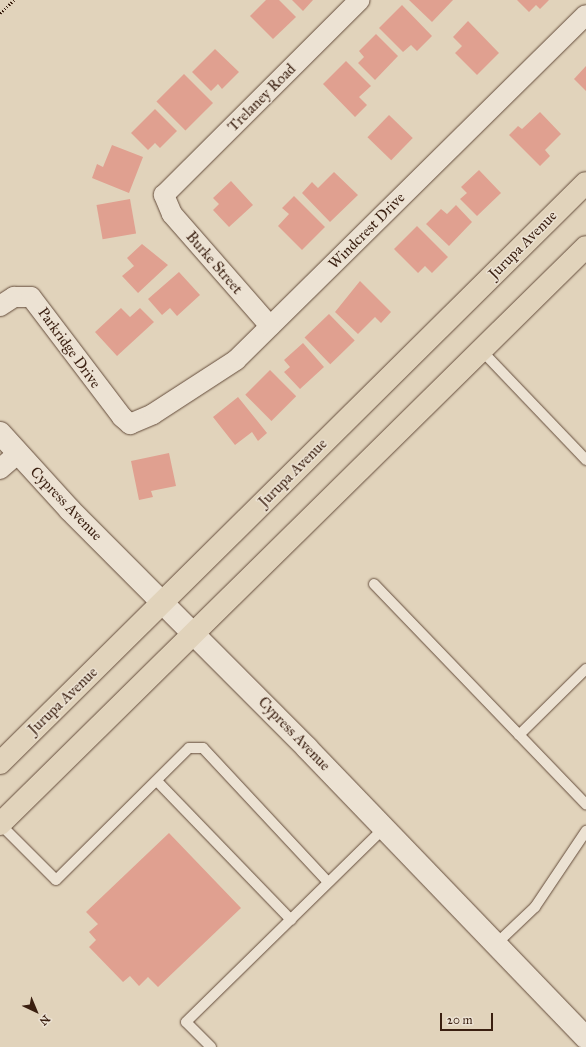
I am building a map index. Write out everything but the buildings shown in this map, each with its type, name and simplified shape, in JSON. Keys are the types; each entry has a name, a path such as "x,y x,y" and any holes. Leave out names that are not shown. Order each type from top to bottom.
{"main road":[{"name":"Jurupa Avenue","path":"0,763 586,183"},
{"path":"0,824 196,634 586,247"}],"street":[{"name":"Trelaney Road","path":"164,195 360,0"},
{"name":"Windcrest Drive","path":"130,424 153,414 215,375 270,326 586,15"},
{"name":"Burke Street","path":"164,195 172,214 270,326"},
{"name":"Parkridge Drive","path":"0,306 14,297 31,297 105,397 130,424"},
{"name":"Cypress Avenue","path":"0,432 17,454 163,603 196,634 586,1038"},
{"path":"0,469 17,454"}],"lane":[{"path":"482,351 586,460"},
{"path":"374,584 586,804"},
{"path":"519,735 586,669"},
{"path":"0,824 56,880 189,748 202,748 328,882"},
{"path":"157,781 291,920"},
{"path":"210,1047 186,1022 384,828"},
{"path":"496,944 535,907 586,831"}],"path":[{"path":"0,14 14,0"}]}
